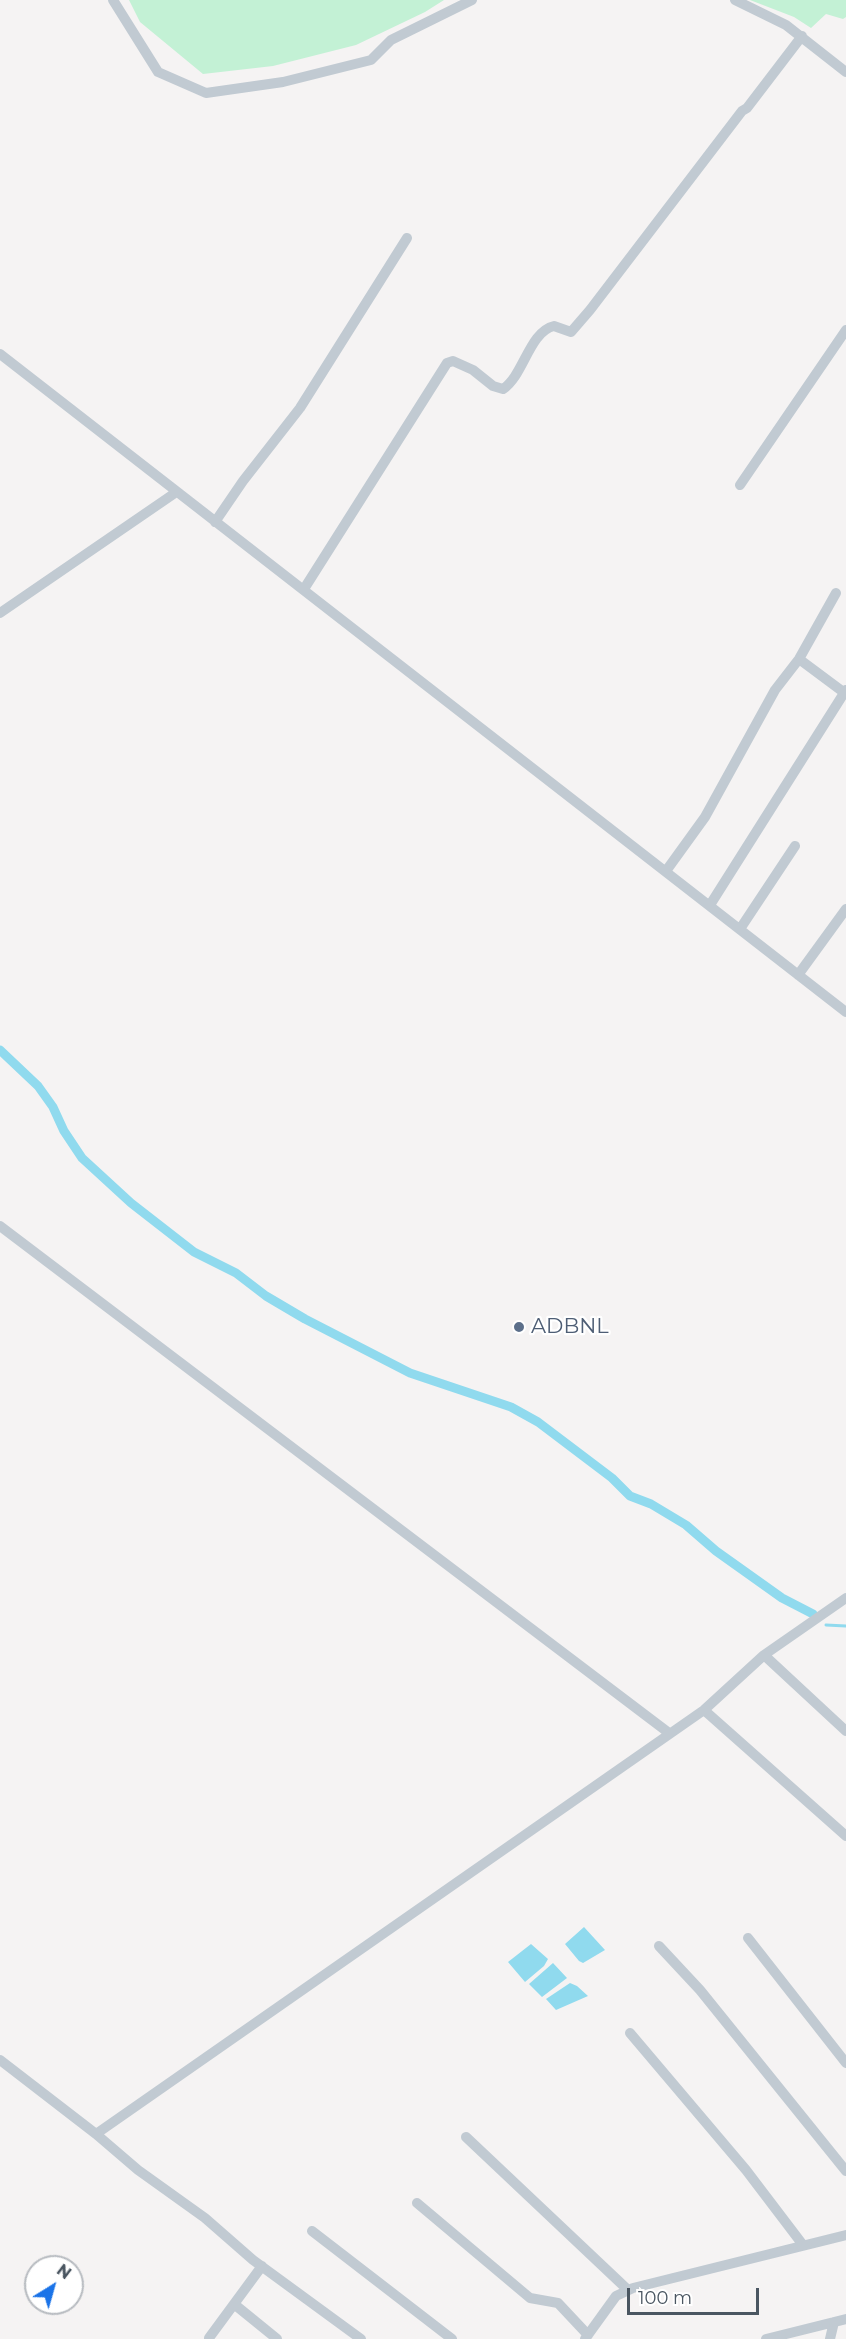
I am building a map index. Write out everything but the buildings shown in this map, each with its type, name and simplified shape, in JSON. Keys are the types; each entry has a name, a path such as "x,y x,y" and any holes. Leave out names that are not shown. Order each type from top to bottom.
{"street":[{"path":"113,0 158,72 206,93 283,82 371,60 391,40 472,0"},
{"path":"735,0 786,25 846,72"},
{"path":"304,590 447,363 453,361 473,370 493,386 503,389 512,383 541,333 554,326 571,332 802,36"},
{"path":"215,522 243,481 300,408 407,238"},
{"path":"740,485 846,330"},
{"path":"0,354 846,1012"},
{"path":"0,613 176,493"},
{"path":"666,871 705,817 776,690 799,659 836,593"},
{"path":"710,905 846,692 799,659"},
{"path":"740,929 795,846"},
{"path":"798,975 846,909"},
{"path":"0,1226 669,1733"},
{"path":"96,2134 704,1710 764,1655 846,1598"},
{"path":"764,1655 846,1731"},
{"path":"704,1710 846,1836"},
{"path":"748,1938 846,2063"},
{"path":"659,1946 700,1990 846,2171"},
{"path":"630,2033 746,2170 803,2245"},
{"path":"0,2060 96,2134 138,2170 223,2233 262,2266 361,2339"},
{"path":"466,2137 628,2290"},
{"path":"417,2204 530,2298 558,2303 586,2337 616,2296 628,2290 846,2235"},
{"path":"312,2231 452,2339"},
{"path":"210,2338 262,2266"},
{"path":"234,2304 277,2339"},
{"path":"766,2339 846,2319"},
{"path":"830,2339 834,2322"}],"green space":[{"path":"129,0 444,0 425,12 356,45 273,66 203,74 140,22"},
{"path":"750,0 846,0 846,17 843,19 826,14 811,28 794,17"}],"water":[{"path":"584,1927 605,1950 583,1963 565,1944"},
{"path":"531,1944 548,1959 544,1966 525,1982 508,1962"},
{"path":"553,1963 567,1978 542,1997 529,1984"},
{"path":"570,1983 588,1996 556,2010 546,1999"}],"waterway":[{"path":"0,1050 38,1086 53,1107 64,1131 82,1158 131,1203 194,1252 236,1273 266,1296 305,1319 410,1373 511,1407 538,1422 612,1478 630,1496 651,1504 686,1525 716,1551 782,1598 813,1614"},
{"path":"826,1625 846,1626"}],"place":[{"name":"ADBNL","path":"519,1327"}]}
